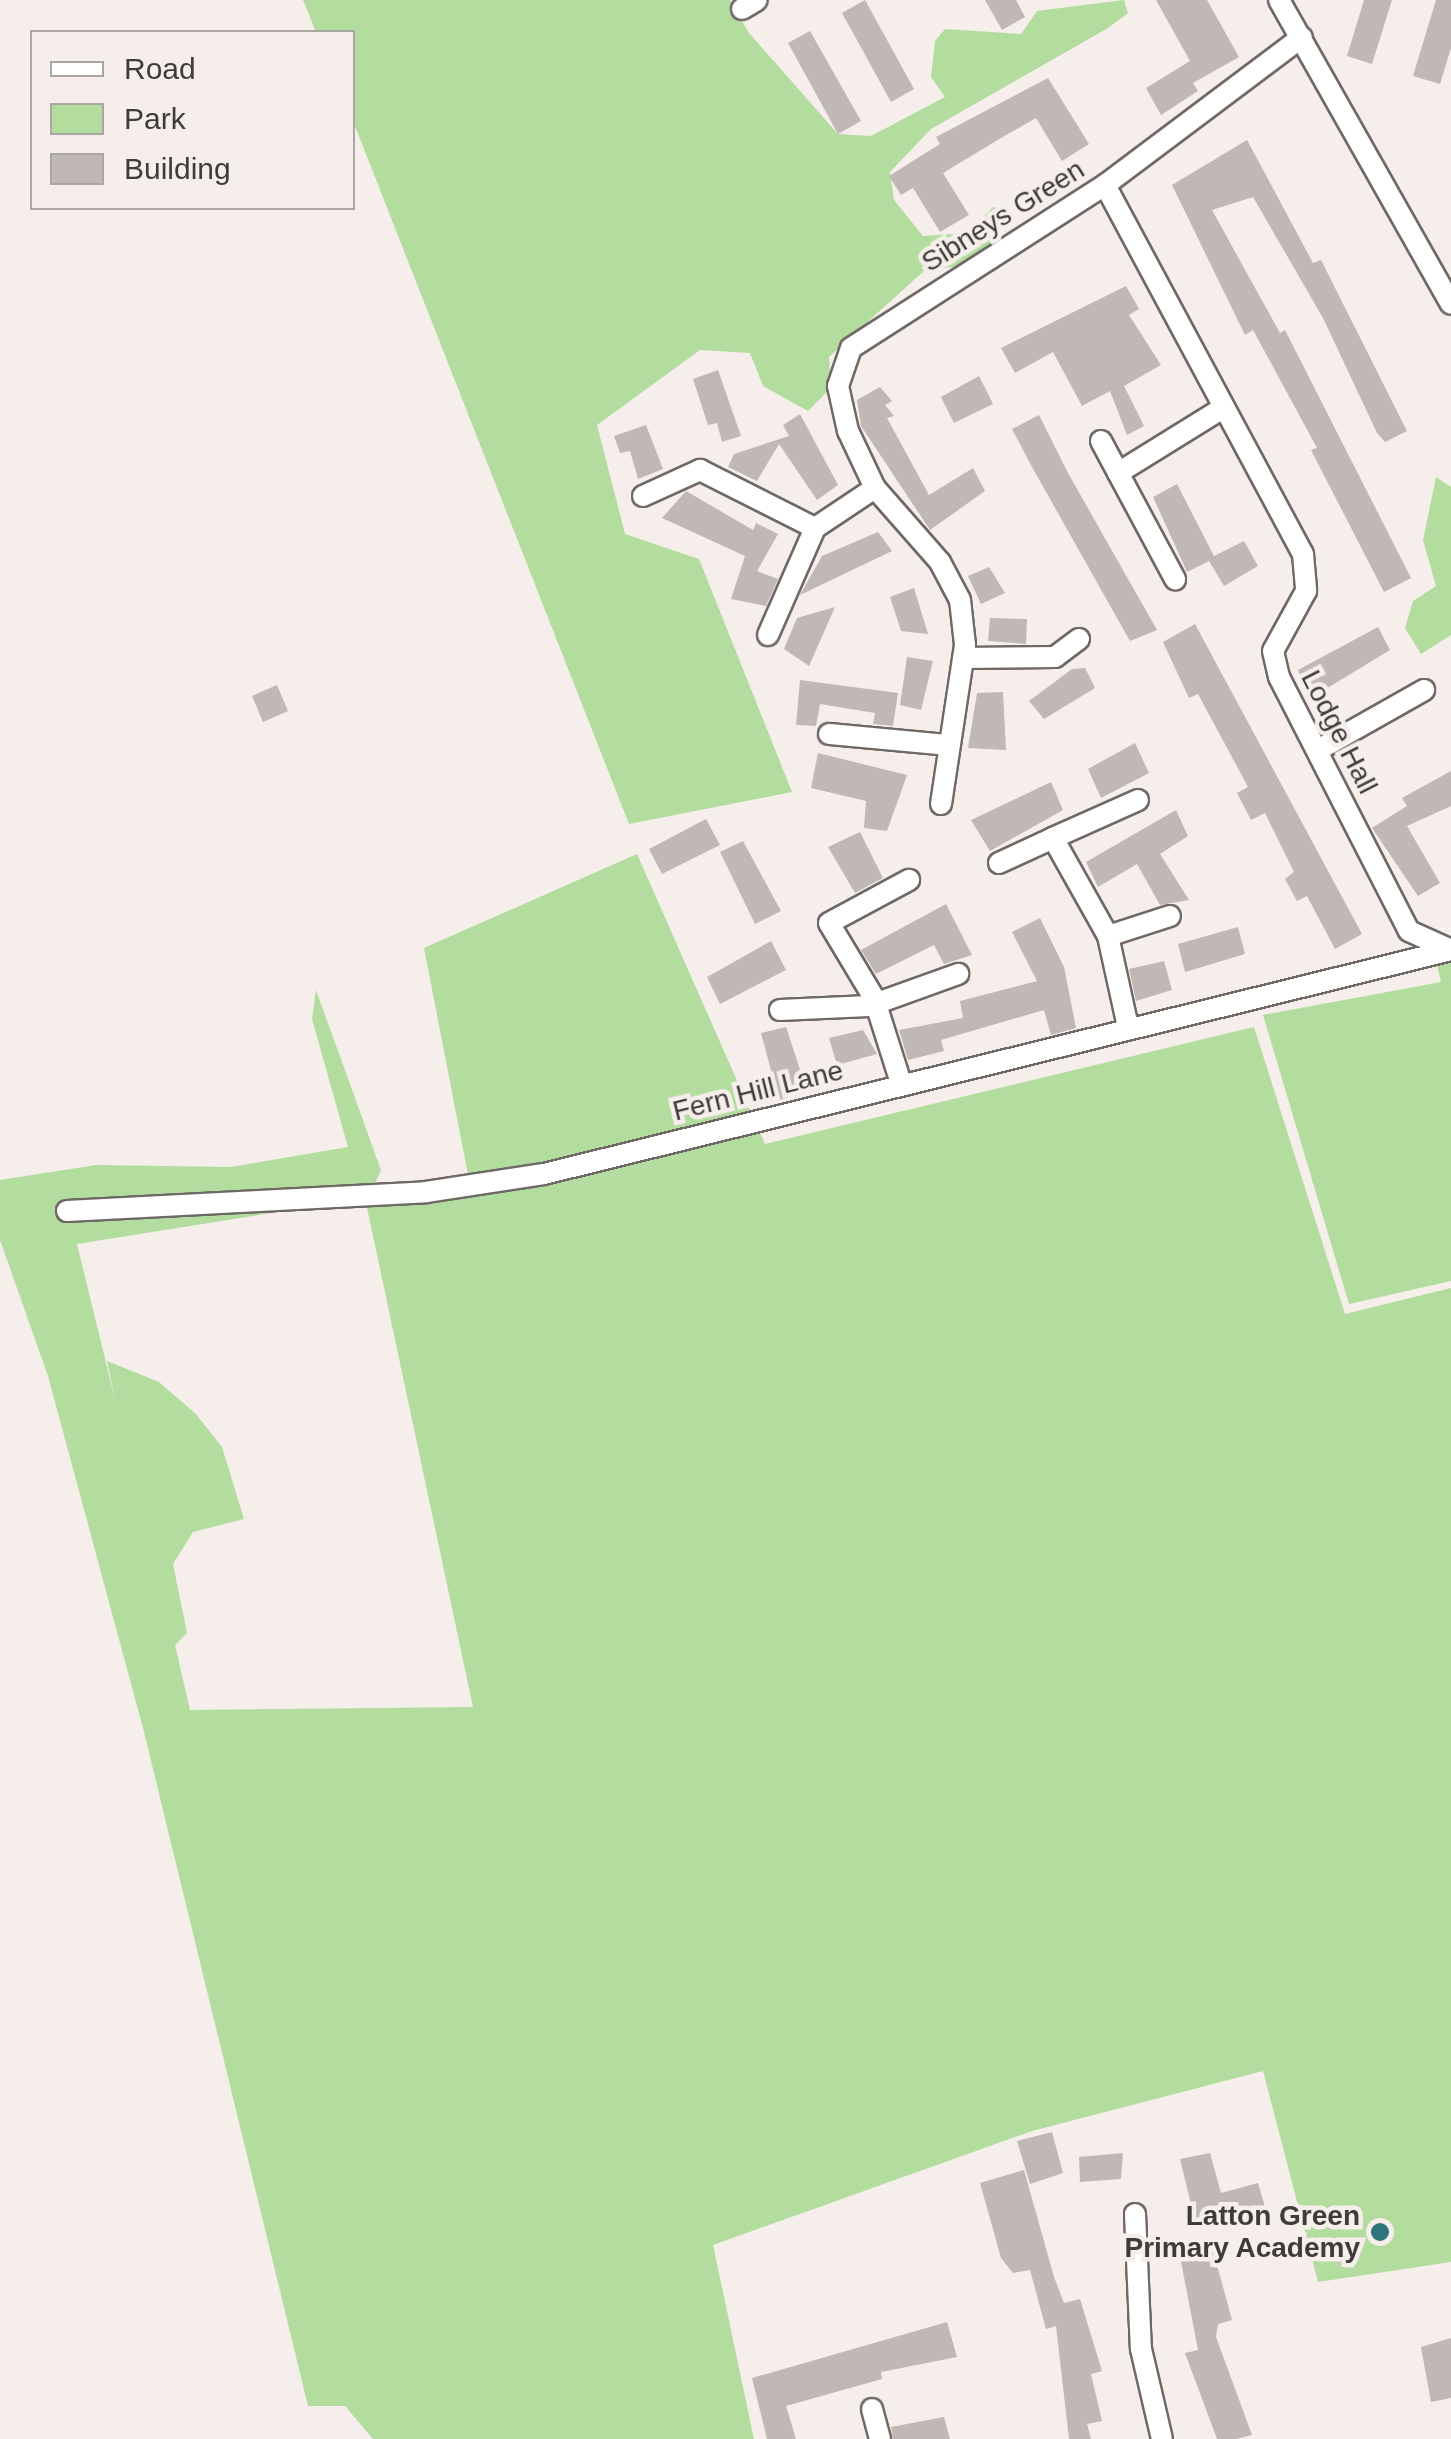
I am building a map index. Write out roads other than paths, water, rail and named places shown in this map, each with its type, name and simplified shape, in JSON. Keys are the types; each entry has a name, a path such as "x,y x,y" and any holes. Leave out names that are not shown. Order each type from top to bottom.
{"street":[{"path":"1278,0 1450,302"},
{"name":"Sibneys Green","path":"941,804 963,658 960,600 940,562 875,488 848,431 838,386 851,348 1105,185 1302,37"},
{"name":"Lodge Hall","path":"1105,185 1303,554 1306,591 1273,651 1409,930 1451,950"},
{"path":"1118,473 1223,408"},
{"path":"1101,441 1174,579"},
{"path":"643,496 700,470 815,528"},
{"path":"768,635 815,528 875,488"},
{"path":"963,658 1055,657 1079,639"},
{"path":"1318,750 1424,690"},
{"path":"829,734 948,745"},
{"path":"999,863 1138,800"},
{"path":"1052,838 1108,936 1128,1027"},
{"path":"901,1083 876,1004 829,923 909,880"},
{"path":"1108,936 1170,916"},
{"name":"Fern Hill Lane","path":"67,1211 471,1186 1451,950"},
{"path":"780,1010 876,1004 958,974"},
{"path":"1135,2214 1141,2349 1162,2439"},
{"path":"872,2409 880,2439"}],"place":[{"name":"Latton Green Primary Academy","path":"1380,2232"}]}
